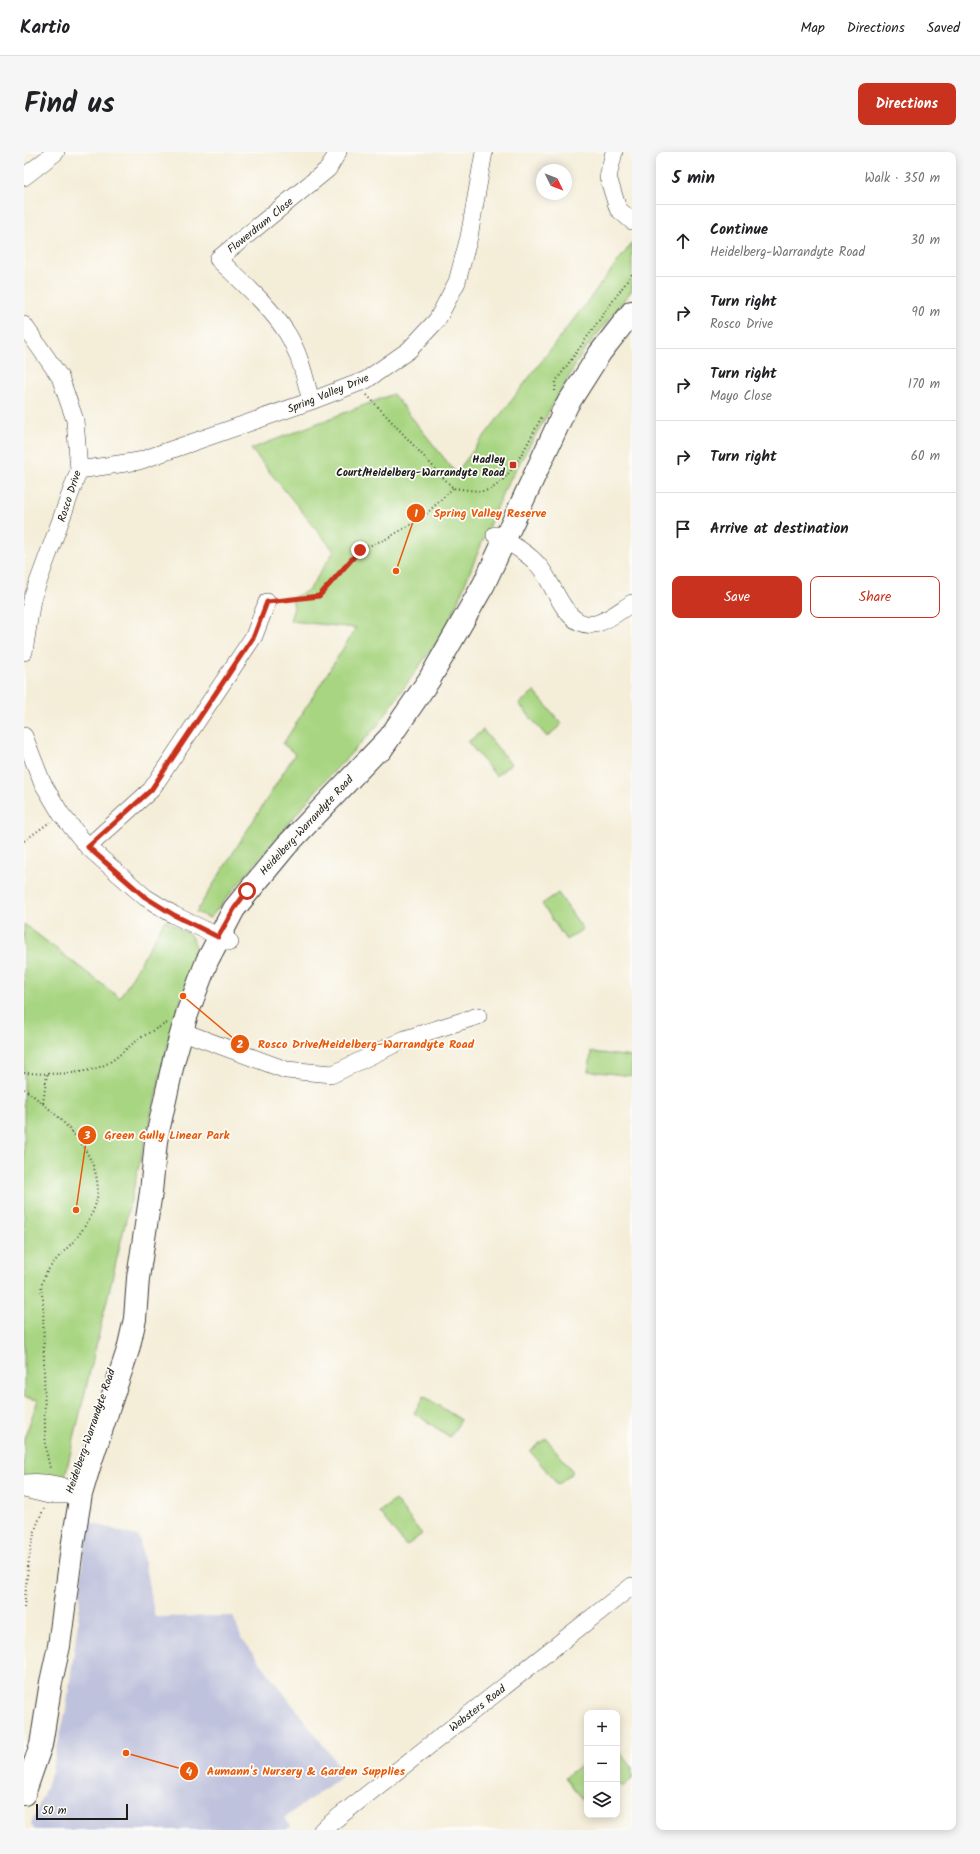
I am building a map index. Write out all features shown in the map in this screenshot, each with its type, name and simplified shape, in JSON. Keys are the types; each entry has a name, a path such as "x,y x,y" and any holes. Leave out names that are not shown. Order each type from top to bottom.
{"main road":[{"name":"Heidelberg-Warrandyte Road","path":"24,1794 41,1745 51,1682 51,1644 64,1491 78,1461 107,1384 138,1278 151,1192 156,1141 164,1100 181,1029 207,961 224,940 234,909 263,871 317,812 389,738 429,680 462,623 474,586 499,538 516,485 536,451 600,353 632,312"}],"street":[{"path":"24,177 56,152"},
{"name":"Flowerdrum Close","path":"311,401 299,358 288,334 266,306 218,259 328,169 338,152"},
{"name":"Spring Valley Drive","path":"79,470 139,461 311,401 366,380 409,350 437,320 457,282 469,237 484,152"},
{"path":"614,152 608,178 618,209 632,220"},
{"name":"Rosco Drive","path":"24,325 60,378 75,420 79,470 28,598 24,652"},
{"path":"499,538 525,553 539,566 568,614 580,623 595,624 610,617 632,603"},
{"path":"88,847 151,790 254,636 267,602"},
{"path":"24,736 42,782 61,814 88,847 145,897 174,915 224,940"},
{"path":"181,1029 286,1070 333,1074 405,1039 478,1016"},
{"path":"24,1483 64,1491"},
{"path":"24,1489 64,1491"},
{"name":"Websters Road","path":"322,1830 632,1586"}],"path":[{"path":"356,384 453,488 484,491 495,488 511,471"},
{"path":"267,602 319,596 360,550 388,538 422,518 453,488"},
{"path":"24,841 61,814"},
{"path":"24,1073 47,1074 100,1067 115,1058 137,1040 181,1029"},
{"path":"43,1103 47,1074"},
{"path":"24,1089 60,1118 79,1140 94,1168 98,1189 94,1210 86,1225 42,1278 40,1293 42,1298 46,1450 53,1478 64,1491 47,1505 38,1523 32,1542 24,1607"}],"shaded area":[{"path":"86,1521 139,1537 155,1617 233,1616 241,1637 345,1774 284,1818 291,1826 286,1830 35,1830 31,1825 51,1774 66,1710 78,1623"}],"green space":[{"path":"632,243 632,290 583,352 503,492 447,627 377,726 319,787 210,918 196,912 295,754 283,744 356,628 290,621 294,607 292,598 309,590 334,551 251,449 393,394 456,473"},
{"path":"534,691 562,724 547,737 519,704"},
{"path":"483,730 511,764 496,776 468,742"},
{"path":"558,893 583,929 566,940 542,904"},
{"path":"165,920 190,935 194,941 196,957 173,1023 65,1476 24,1477 24,1439 38,1400 24,1397 24,924 120,998"},
{"path":"591,1052 632,1057 632,1076 589,1071"},
{"path":"424,1396 461,1420 450,1437 414,1413"},
{"path":"546,1438 573,1472 558,1485 530,1451"},
{"path":"395,1500 422,1534 406,1546 379,1512"},
{"path":"620,1752 632,1767 632,1779 622,1787 620,1784"},
{"path":"581,1765 584,1769 584,1802 565,1777"}],"place":[{"name":"Hadley Court/Heidelberg-Warrandyte Road","path":"513,465"},
{"name":"Spring Valley Reserve","path":"396,571"},
{"name":"Rosco Drive/Heidelberg-Warrandyte Road","path":"183,996"},
{"name":"Green Gully Linear Park","path":"76,1210"},
{"name":"Aumann's Nursery & Garden Supplies","path":"126,1753"}],"route":[{"path":"247,891 234,909 218,937 174,915 145,897 88,847 151,790 254,636 267,602 319,596 360,550"}]}
